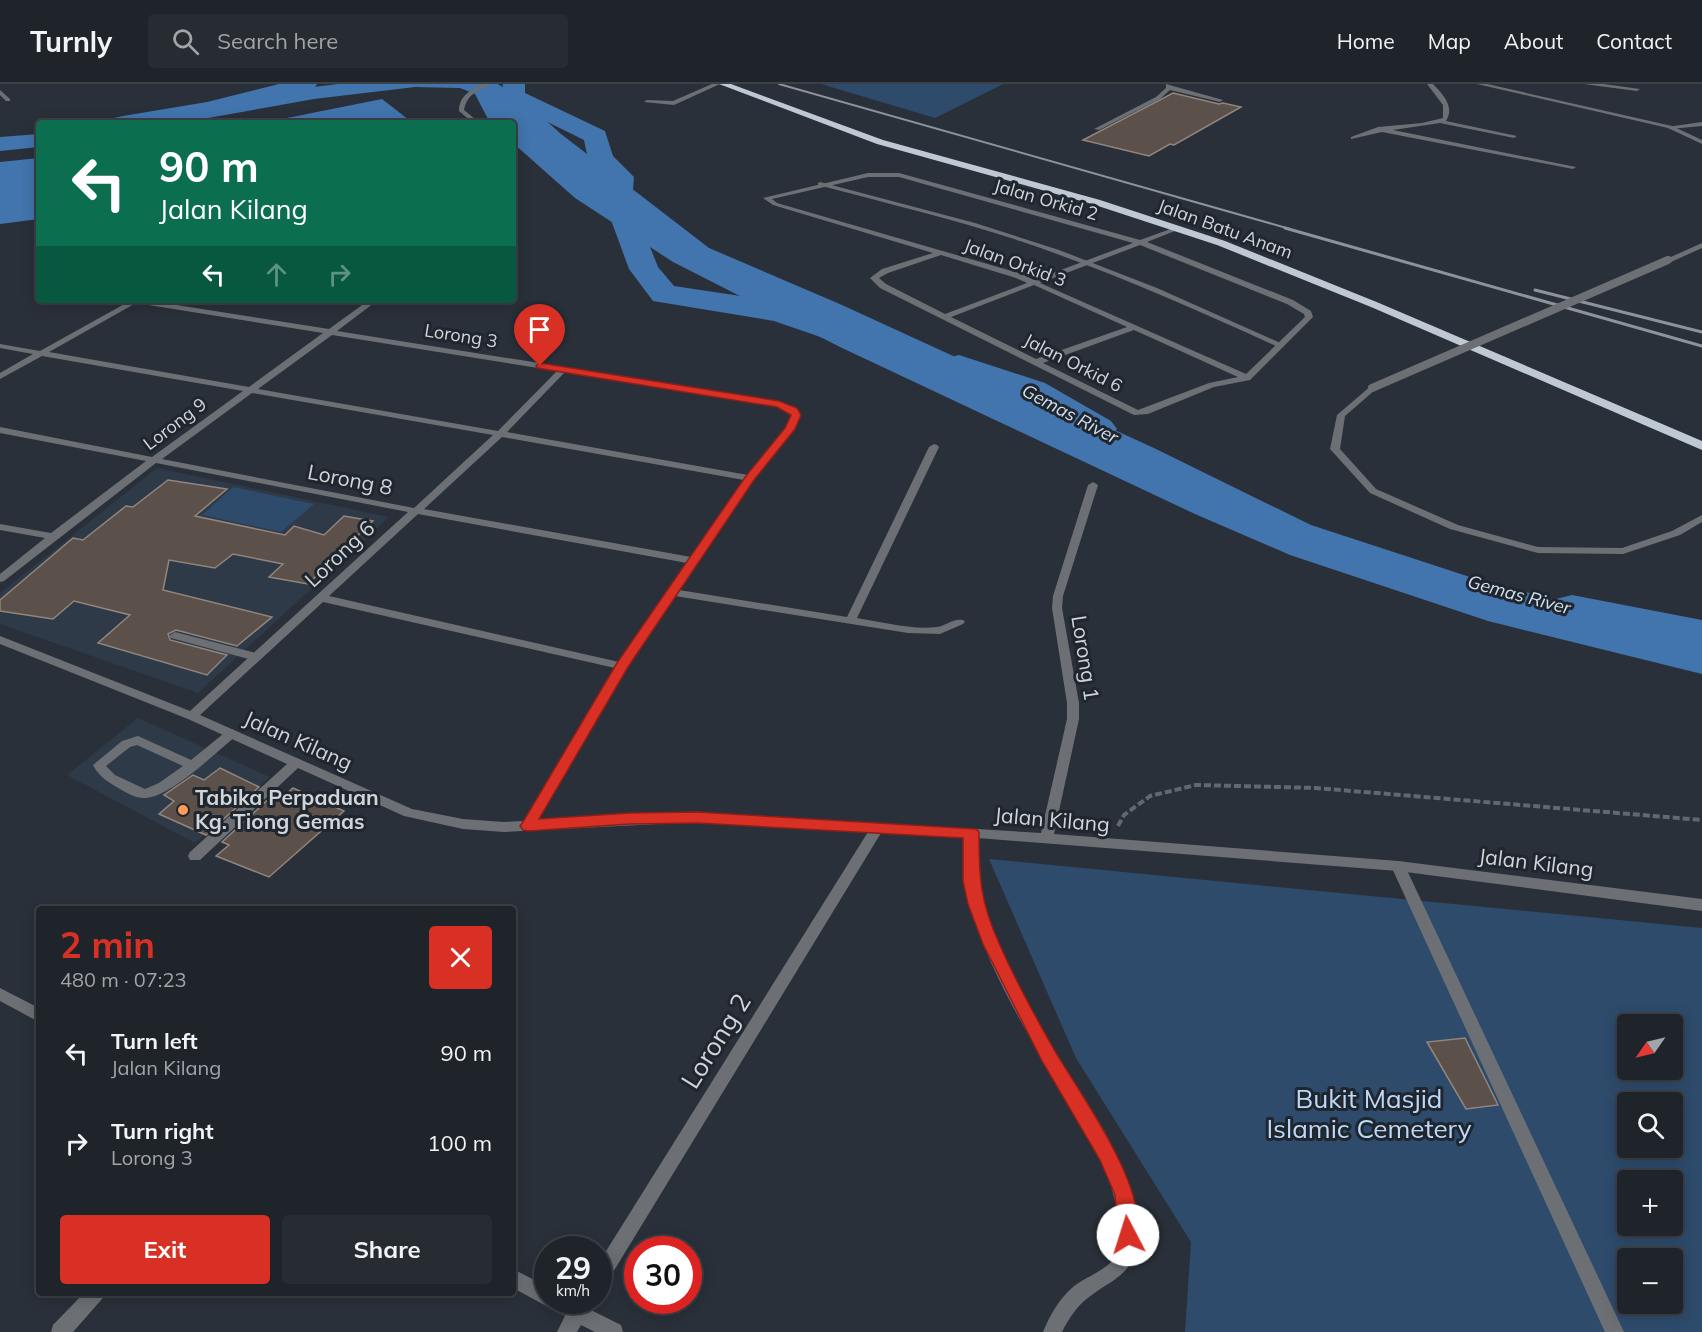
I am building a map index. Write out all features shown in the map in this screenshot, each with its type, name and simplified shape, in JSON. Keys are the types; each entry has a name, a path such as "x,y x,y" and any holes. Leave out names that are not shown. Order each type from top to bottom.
{"highway":[{"name":"Jalan Batu Anam","path":"723,84 880,141 1096,202 1178,228 1296,272 1702,446"}],"street":[{"path":"473,120 461,110 461,104 468,93 487,84"},
{"path":"647,102 674,104 717,84"},
{"path":"1353,138 1378,129 1413,128 1440,121 1448,116 1448,106 1430,84"},
{"path":"1480,84 1671,127 1702,142"},
{"path":"1587,84 1637,89"},
{"path":"1097,129 1158,98 1169,86 1220,100"},
{"path":"0,92 8,100"},
{"path":"1440,121 1514,136"},
{"path":"1671,127 1702,124"},
{"path":"1378,129 1573,167"},
{"name":"Jalan Orkid 2","path":"766,198 820,184 877,174 899,175 1142,243 1290,302 1308,313 1308,321 1281,345"},
{"path":"820,184 1020,239 1089,263 1175,297 1281,345 1247,378"},
{"name":"Jalan Orkid 3","path":"766,198 775,204 1036,284 1247,378"},
{"path":"946,316 1036,284 1178,228"},
{"path":"1702,244 1372,388 1341,415 1335,449 1373,491 1454,527 1538,550 1623,551 1676,533 1702,518"},
{"name":"Jalan Orkid 6","path":"940,253 885,271 874,278 883,286 1137,413 1145,412 1212,384 1247,378"},
{"path":"0,376 127,303"},
{"name":"Lorong 3","path":"151,303 779,404 794,410 796,415 793,424 750,478 622,666 528,826"},
{"name":"Lorong 9","path":"0,579 52,536 247,390 370,303"},
{"path":"1036,362 1135,327"},
{"path":"0,346 750,478"},
{"name":"Lorong 6","path":"192,716 501,433 564,369"},
{"name":"Lorong 8","path":"0,430 416,511 694,561"},
{"path":"850,621 934,447"},
{"name":"Lorong 1","path":"1046,840 1073,719 1073,703 1057,608 1058,596 1093,485"},
{"path":"0,527 52,536"},
{"path":"673,592 929,632 940,632 959,622"},
{"path":"322,598 622,666"},
{"path":"175,636 256,657"},
{"name":"Jalan Kilang","path":"0,640 192,716 409,813 433,819 485,826 528,826 697,817 971,832 1046,840 1398,866 1702,904"},
{"path":"192,765 138,740 126,744 99,765 103,773 143,794 159,791 192,765 232,733"},
{"path":"195,856 297,762"},
{"name":"Lorong 2","path":"612,1258 877,828"},
{"path":"971,832 971,881 976,904 991,944 1049,1056 1108,1155 1124,1195 1128,1249 1122,1265 1106,1278 1078,1293 1064,1309 1052,1332"},
{"path":"1398,866 1615,1332"},
{"path":"0,994 36,1014"},
{"path":"516,1280 534,1289"},
{"path":"60,1332 93,1296"},
{"path":"566,1332 578,1314"},
{"path":"591,1314 614,1332"}],"path":[{"path":"1108,844 1124,815 1150,796 1196,785 1316,788 1702,820"}],"shaded area":[{"path":"157,468 389,517 198,693 0,624 0,593"},
{"name":"Tabika Perpaduan Kg. Tiong Gemas","path":"138,718 270,777 195,843 67,775"}],"green space":[{"path":"821,84 1003,84 935,118"},
{"path":"233,487 314,504 281,532 202,515"},
{"name":"Bukit Masjid Islamic Cemetery","path":"989,859 1702,928 1702,1332 1185,1332 1191,1242 1076,1058"}],"water":[{"path":"338,84 498,84 531,107 561,134 709,248 842,305 1156,449 1311,525 1473,578 1702,639 1702,674 1488,621 1290,555 1195,514 840,347 673,262 575,198 516,146 516,120 488,120 475,94 460,88 415,87 314,99 197,120 127,120 297,89"},
{"path":"382,99 409,120 277,120"},
{"path":"36,134 36,147 0,151 0,137"},
{"path":"36,158 36,219 0,224 0,162"}],"building":[{"path":"1173,93 1241,107 1174,145 1170,144 1149,156 1083,140"},
{"path":"168,480 227,489 195,516 285,535 294,526 324,535 344,516 373,521 308,584 269,577 283,564 233,554 215,568 169,560 163,590 272,617 237,646 176,630 168,634 170,640 227,655 207,675 98,643 130,615 74,601 53,619 0,611 0,600 73,538 83,540 126,506 133,507"},
{"path":"220,768 259,787 206,835 159,814 174,801 164,795 193,775 204,780"},
{"path":"293,788 344,811 269,877 216,856 229,845 222,842 274,794 282,798"},
{"path":"1465,1038 1498,1105 1466,1109 1427,1042"}],"waterway":[{"name":"Gemas River","path":"141,120 207,109 306,84"},
{"name":"Gemas River","path":"514,84 513,96 596,136 601,159 621,177 618,201 644,269 664,294 781,312 832,331"},
{"name":"Gemas River","path":"959,365 1032,391 1098,429"},
{"name":"Gemas River","path":"1572,609 1702,635"}],"railway":[{"path":"779,84 1290,229"},
{"path":"1285,228 1702,346"},
{"path":"1535,290 1702,332"}],"place":[{"name":"Tabika Perpaduan Kg. Tiong Gemas","path":"183,810"}],"route":[{"path":"540,366 779,404 794,410 796,415 790,429 750,478 622,666 528,826 697,817 971,832 971,881 976,904 991,944 1049,1056 1108,1155 1124,1195 1128,1235"}]}
